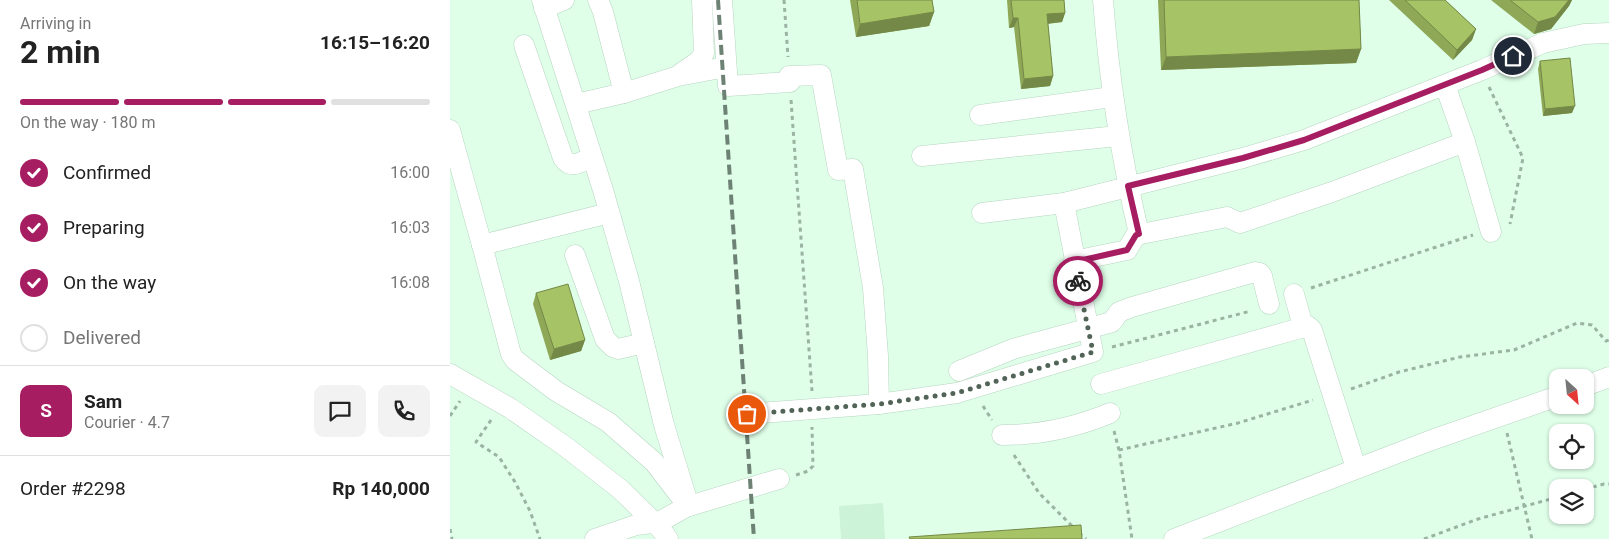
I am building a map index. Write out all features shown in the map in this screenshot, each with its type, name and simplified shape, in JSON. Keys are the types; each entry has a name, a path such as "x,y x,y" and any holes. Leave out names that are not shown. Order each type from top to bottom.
{"street":[{"path":"564,0 543,4 576,104 629,281 664,425 687,506"},
{"path":"598,0 603,12 624,93"},
{"path":"678,76 694,65 704,54 702,0"},
{"path":"722,0 728,86 821,75 838,170 853,169 873,288 879,404"},
{"path":"1103,0 1112,96 1118,136 1139,234"},
{"path":"982,213 1064,203 1243,158 1304,140 1482,70 1543,43 1584,34 1609,33"},
{"path":"524,45 563,158 567,163 575,165 592,157"},
{"path":"576,104 624,93 678,76 726,66"},
{"path":"1445,84 1465,142 1491,232"},
{"path":"980,115 1112,96"},
{"path":"450,130 511,354 515,360 556,391 608,422 654,462 674,486 687,506"},
{"path":"922,156 1118,136"},
{"path":"1074,262 1127,250 1136,235 1139,234 1227,217 1240,223 1332,192 1465,142"},
{"path":"747,414 879,404 957,393 1093,352 1064,203"},
{"path":"482,245 609,213"},
{"path":"575,255 605,339 609,344 618,349 644,343"},
{"path":"959,371 1013,349 1112,322 1119,312 1255,272 1260,273 1262,276 1269,304"},
{"path":"1294,294 1303,326"},
{"path":"1101,384 1308,326 1312,330 1356,468"},
{"path":"450,374 502,404 566,447 620,489 668,539"},
{"path":"1594,382 1609,376"},
{"path":"1174,539 1356,468 1549,399"},
{"path":"1002,435 1021,435 1091,421 1110,413"},
{"path":"595,539 636,525 654,523 687,506 779,479"}],"path":[{"path":"779,479 801,474 813,466 812,376 784,0"},
{"path":"1294,294 1486,230 1489,230 1493,236 1509,229 1523,158 1482,70"},
{"path":"1093,352 1247,313 1269,304"},
{"path":"1119,450 1238,423 1399,372 1460,356 1514,350 1577,323 1592,325 1606,341 1609,340"},
{"path":"502,404 476,442 499,457 530,511 540,539"},
{"path":"1110,413 1119,450 1132,539"},
{"path":"1502,415 1532,539"},
{"path":"1594,487 1609,484"},
{"path":"1424,539 1478,519 1549,499"},
{"path":"450,529 452,539"}],"shaded area":[{"path":"883,503 885,539 841,539 839,506"}],"building":[{"path":"857,0 932,0 934,12 860,24"},
{"path":"1011,0 1064,0 1065,13 1047,14 1053,76 1024,79 1018,18 1013,18"},
{"path":"1164,0 1359,0 1361,49 1166,57"},
{"path":"1405,0 1445,0 1476,29 1457,50"},
{"path":"1510,0 1569,0 1555,17 1538,22"},
{"path":"1570,58 1575,106 1545,109 1540,61"},
{"path":"568,284 585,340 554,349 536,293"},
{"path":"1081,525 1082,539 910,539 909,537"}],"railway":[{"path":"718,0 754,539"}],"way so far":[{"path":"747,414 879,404 957,393 1093,352 1078,281"}],"route":[{"path":"1078,281 1074,262 1127,250 1136,235 1139,234 1128,186 1243,158 1304,140 1513,56"}]}
